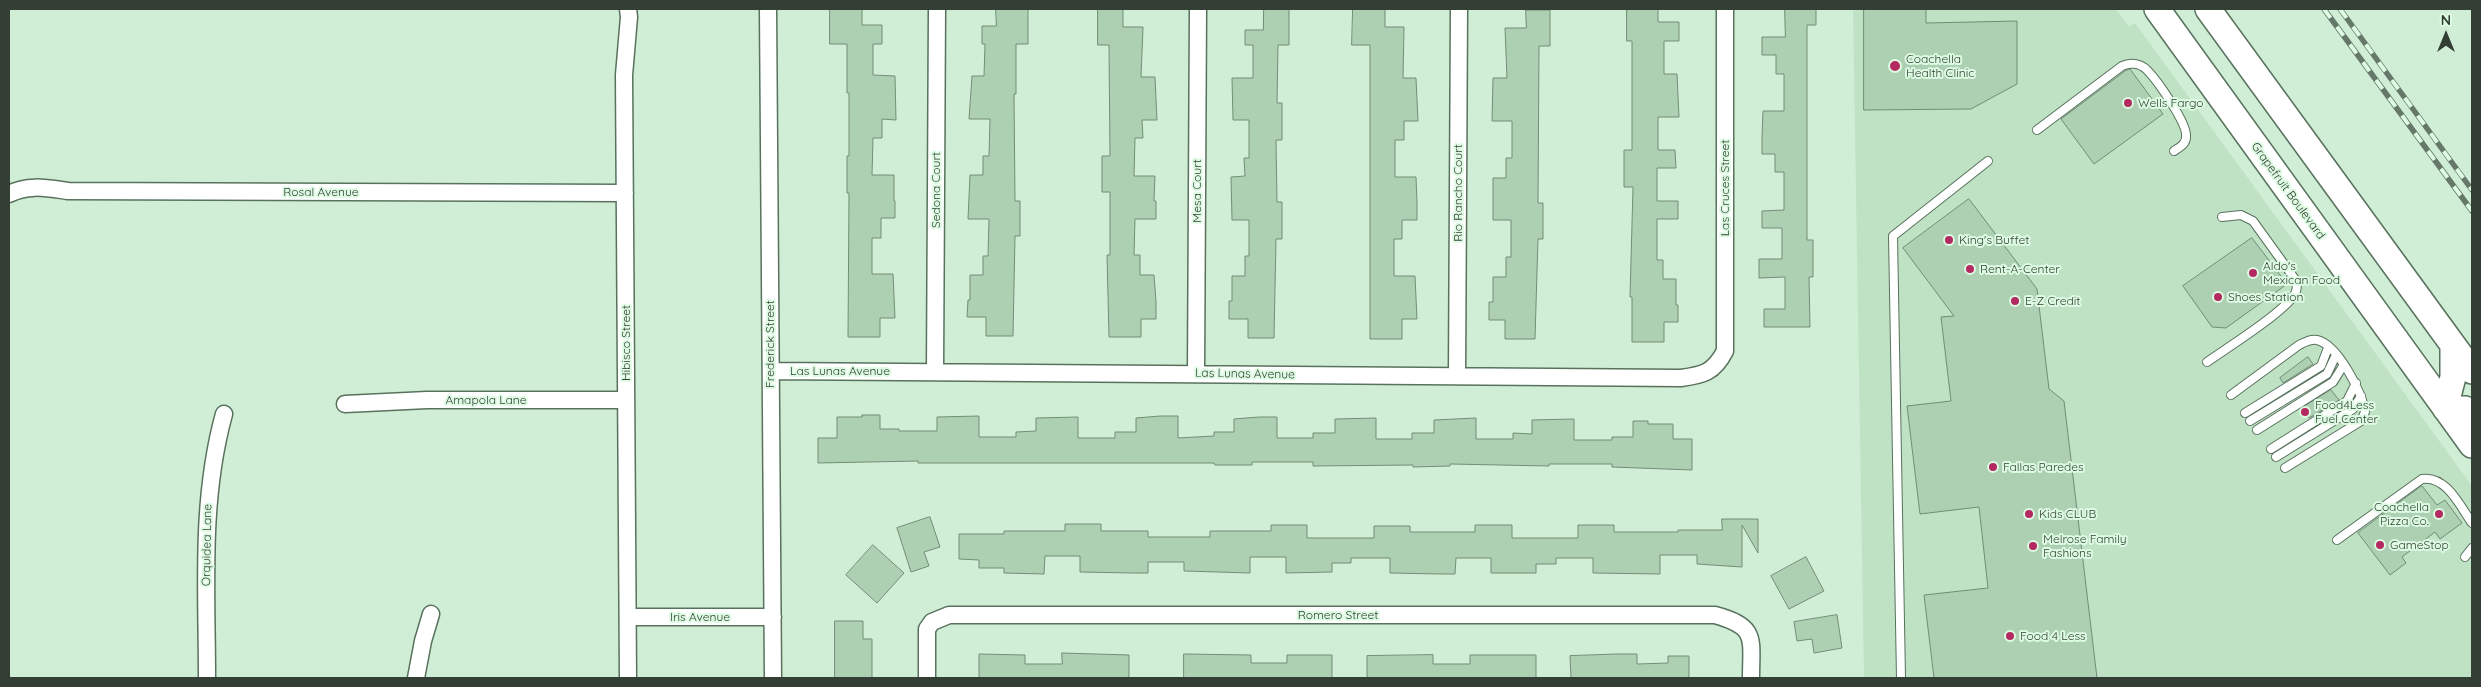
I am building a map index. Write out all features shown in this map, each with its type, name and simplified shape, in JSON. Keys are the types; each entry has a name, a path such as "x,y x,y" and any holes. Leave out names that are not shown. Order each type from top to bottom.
{"main road":[{"name":"Grapefruit Boulevard","path":"2157,9 2472,445"},
{"path":"2208,9 2472,371"},
{"path":"2453,345 2453,377 2445,408 2466,408 2472,412"}],"street":[{"name":"Hibisco Street","path":"628,9 624,74 628,678"},
{"name":"Frederick Street","path":"768,9 773,678"},
{"name":"Sedona Court","path":"935,371 937,9"},
{"name":"Mesa Court","path":"1196,374 1198,9"},
{"name":"Rio Rancho Court","path":"1457,376 1460,9"},
{"name":"Las Cruces Street","path":"1717,365 1725,351 1725,9"},
{"name":"Rosal Avenue","path":"13,192 32,186 68,191 625,193"},
{"name":"Las Lunas Avenue","path":"770,371 1681,378 1701,375 1717,365"},
{"name":"Amapola Lane","path":"345,404 427,400 626,400"},
{"name":"Orquidea Lane","path":"207,678 207,509 211,469 224,414"},
{"path":"416,678 423,642 432,614"},
{"name":"Romero Street","path":"927,678 928,629 932,622 949,615 1715,615 1744,625 1750,634 1751,678"},
{"name":"Iris Avenue","path":"628,617 772,617"}],"lane":[{"path":"2037,130 2122,66 2136,64 2147,69 2183,120 2186,136 2184,144 2174,151"},
{"path":"1901,678 1893,236 1988,161"},
{"path":"2207,362 2269,318 2294,295 2297,289 2297,282 2253,221 2241,215 2222,216"},
{"path":"2231,395 2299,345 2310,340 2320,340 2336,355 2356,383 2361,396 2365,412 2361,421 2285,468"},
{"path":"2245,413 2321,366 2328,348"},
{"path":"2250,422 2327,374 2336,355"},
{"path":"2257,430 2333,382 2344,366"},
{"path":"2271,449 2347,401 2356,383"},
{"path":"2276,457 2353,409 2361,396"},
{"path":"2337,540 2422,479 2430,478 2442,483 2472,523"},
{"path":"2465,557 2472,548"}],"shaded area":[{"path":"1853,9 2116,9 2129,27 2135,23 2472,486 2472,678 1864,678"}],"building":[{"path":"830,9 862,9 862,25 882,25 882,44 873,44 873,75 895,76 896,120 882,119 882,138 873,138 872,175 894,175 895,201 895,218 881,218 881,238 872,238 872,274 893,274 895,318 880,318 880,337 848,337 849,193 847,193 847,156 849,156 849,93 847,93 847,44 830,44"},
{"path":"996,9 1028,9 1028,44 1016,44 1016,94 1014,94 1015,201 1020,201 1020,236 1015,236 1013,336 986,336 986,317 967,317 968,300 970,300 970,275 983,275 983,256 988,256 989,219 968,219 970,175 983,175 983,156 989,156 990,119 969,119 972,76 984,76 985,44 982,44 982,26 996,26"},
{"path":"1098,9 1123,9 1123,27 1143,27 1141,77 1155,77 1157,120 1142,120 1143,138 1135,138 1134,176 1155,176 1154,201 1156,201 1156,219 1135,219 1134,255 1140,255 1140,275 1154,275 1156,301 1156,319 1141,319 1141,337 1109,337 1107,255 1110,255 1110,192 1102,192 1102,156 1110,156 1109,45 1098,45"},
{"path":"1264,9 1289,9 1289,45 1278,45 1277,103 1282,103 1282,140 1276,140 1277,202 1282,202 1282,239 1276,239 1274,338 1248,338 1248,319 1229,319 1229,301 1232,301 1232,276 1245,276 1245,256 1249,256 1249,220 1232,220 1231,177 1245,176 1244,158 1249,158 1249,120 1233,120 1232,78 1253,78 1253,45 1245,45 1245,30 1263,30"},
{"path":"1353,9 1385,9 1385,27 1404,27 1403,78 1416,78 1418,121 1404,121 1404,140 1395,140 1395,177 1416,177 1417,202 1417,220 1402,220 1402,239 1394,239 1394,276 1415,276 1417,319 1402,319 1402,339 1370,339 1370,45 1352,45"},
{"path":"1627,9 1658,9 1658,22 1679,22 1679,41 1664,41 1664,74 1677,74 1679,117 1658,117 1658,150 1675,150 1676,168 1657,168 1657,201 1678,201 1678,219 1657,219 1657,260 1663,260 1663,279 1676,279 1676,305 1678,305 1678,322 1664,322 1664,342 1632,342 1632,297 1630,297 1633,187 1624,187 1624,150 1632,150 1632,41 1627,41"},
{"path":"1785,9 1816,9 1816,25 1807,25 1807,240 1813,240 1813,277 1809,277 1810,327 1764,327 1764,309 1785,309 1785,277 1759,278 1759,259 1782,259 1782,228 1762,228 1762,211 1784,210 1784,172 1775,172 1775,154 1762,154 1762,137 1763,111 1784,111 1784,74 1776,74 1776,55 1762,55 1762,37 1785,37"},
{"path":"1864,9 1926,9 1926,23 2017,21 2017,84 1971,109 1864,110"},
{"path":"1526,10 1550,10 1550,46 1539,46 1538,203 1543,203 1543,239 1538,239 1535,339 1505,339 1505,320 1489,320 1489,302 1493,302 1493,277 1506,277 1506,257 1511,257 1511,220 1493,220 1493,178 1506,178 1506,158 1512,158 1512,121 1492,121 1493,78 1507,78 1505,28 1526,28"},
{"path":"2130,69 2163,114 2094,164 2061,119"},
{"path":"1969,199 2037,289 2049,389 2064,401 2097,678 1934,678 1924,595 1988,588 1979,507 1920,514 1907,406 1951,401 1941,317 1954,316 1903,248"},
{"path":"2252,238 2287,284 2226,328 2212,327 2183,286"},
{"path":"2308,357 2313,364 2283,383 2280,378"},
{"path":"2331,390 2339,400 2309,418 2302,408"},
{"path":"862,415 880,415 880,429 899,429 899,431 937,431 937,417 979,416 979,437 1016,437 1016,432 1036,431 1036,418 1078,417 1078,438 1115,438 1115,432 1136,432 1136,418 1160,416 1178,416 1178,438 1214,436 1214,432 1234,432 1234,419 1259,417 1277,417 1277,438 1313,438 1313,433 1335,433 1335,419 1376,418 1376,439 1412,439 1412,433 1434,433 1434,420 1476,418 1476,439 1513,439 1513,433 1532,434 1532,420 1574,419 1574,440 1612,440 1612,437 1633,437 1633,421 1648,421 1648,424 1673,424 1673,439 1692,439 1692,470 1612,467 1612,464 1549,464 1549,466 1450,464 1450,466 1413,467 1413,465 1313,466 1313,462 1252,462 1252,465 1215,465 1214,463 918,463 918,461 818,463 818,438 837,438 837,417 862,417"},
{"path":"2422,486 2437,505 2445,500 2462,523 2440,539 2435,532 2402,557 2406,563 2390,575 2358,533"},
{"path":"930,517 940,547 924,552 929,566 911,572 897,528"},
{"path":"1722,519 1758,519 1758,553 1742,525 1742,567 1697,564 1697,555 1660,555 1660,574 1593,573 1593,558 1556,558 1556,564 1536,564 1536,573 1491,573 1491,558 1456,558 1455,574 1390,573 1390,558 1351,558 1351,563 1332,563 1332,572 1286,573 1286,557 1250,557 1250,573 1184,571 1184,562 1148,562 1148,573 1132,573 1080,572 1080,556 1045,556 1044,574 1004,573 1004,568 979,568 979,560 959,559 959,534 1004,534 1004,531 1065,531 1065,524 1101,524 1101,531 1148,531 1148,537 1210,537 1210,531 1271,531 1271,525 1307,525 1307,538 1374,538 1374,526 1410,526 1410,532 1475,532 1475,525 1512,525 1512,538 1578,538 1578,525 1614,525 1614,532 1678,532 1678,530 1722,530"},
{"path":"873,545 904,573 877,603 846,575"},
{"path":"1806,557 1824,591 1789,609 1771,576"},
{"path":"1837,615 1842,648 1814,653 1812,639 1797,641 1794,622"},
{"path":"835,621 863,621 863,639 872,639 872,678 835,678"},
{"path":"1062,653 1129,655 1129,678 979,678 979,654 1025,655 1025,664 1062,664"},
{"path":"1184,654 1251,655 1251,663 1287,663 1287,655 1332,655 1332,678 1184,678"},
{"path":"1637,654 1637,664 1668,663 1668,656 1689,656 1689,678 1571,678 1570,656"},
{"path":"1433,655 1433,664 1470,664 1470,655 1536,655 1536,678 1367,678 1367,656"}],"railway":[{"path":"2324,9 2472,211"},
{"path":"2340,9 2472,190"}],"place":[{"name":"Coachella Health Clinic","path":"1895,66"},
{"name":"Wells Fargo","path":"2128,103"},
{"name":"King's Buffet","path":"1949,240"},
{"name":"Rent-A-Center","path":"1970,269"},
{"name":"Aldo's Mexican Food","path":"2253,273"},
{"name":"Shoes Station","path":"2218,297"},
{"name":"E-Z Credit","path":"2015,301"},
{"name":"Food4Less Fuel Center","path":"2305,412"},
{"name":"Fallas Paredes","path":"1993,467"},
{"name":"Kids CLUB","path":"2029,514"},
{"name":"Coachella Pizza Co.","path":"2439,514"},
{"name":"GameStop","path":"2380,545"},
{"name":"Melrose Family Fashions","path":"2033,546"},
{"name":"Food 4 Less","path":"2010,636"}]}
